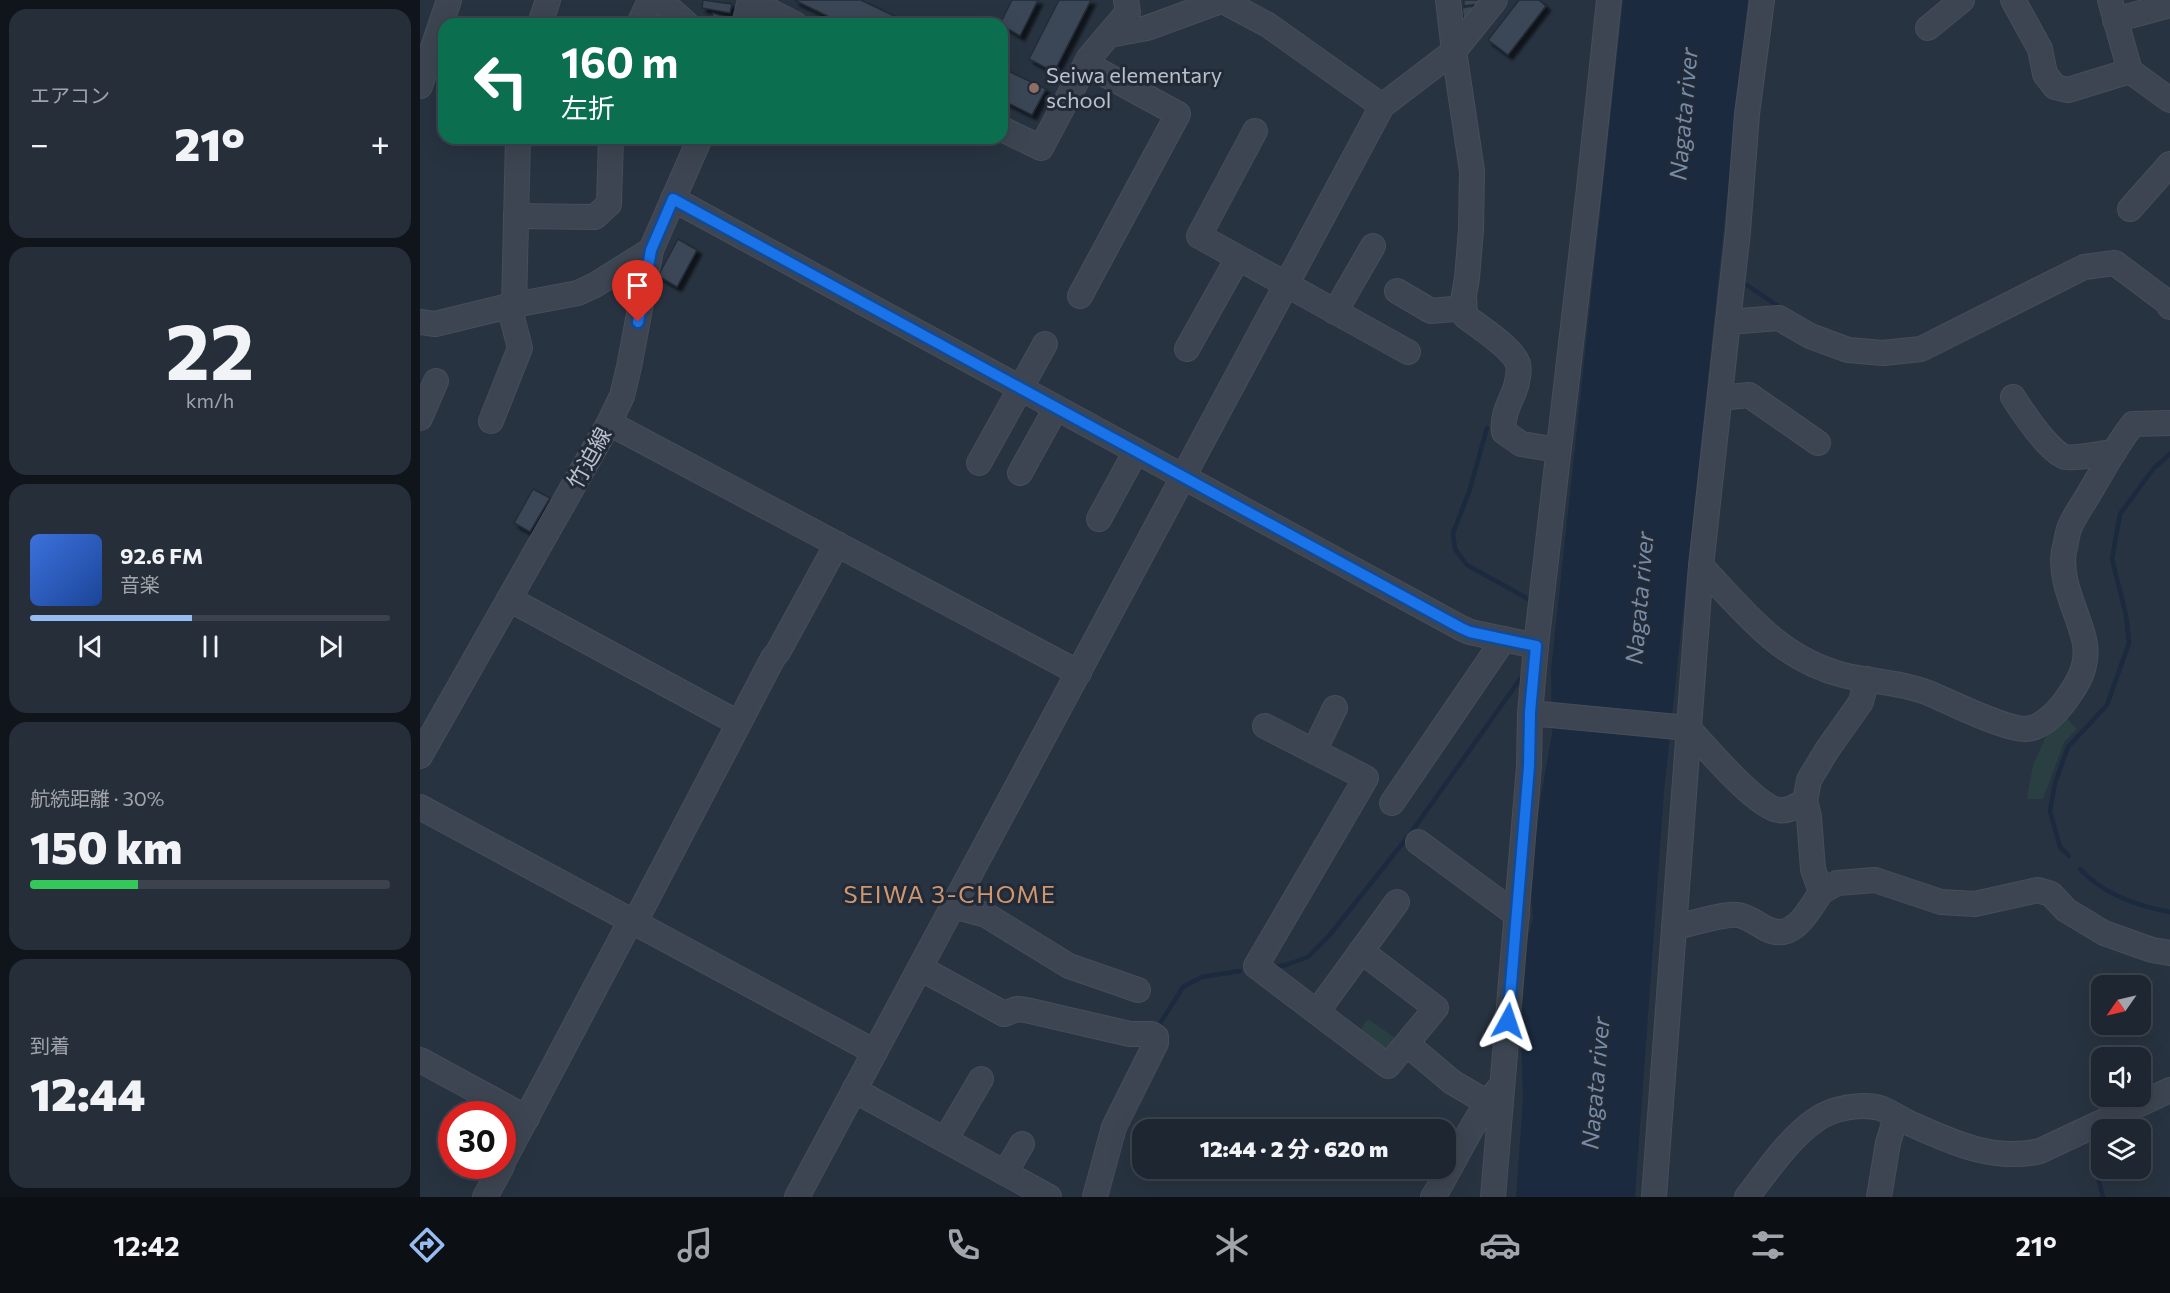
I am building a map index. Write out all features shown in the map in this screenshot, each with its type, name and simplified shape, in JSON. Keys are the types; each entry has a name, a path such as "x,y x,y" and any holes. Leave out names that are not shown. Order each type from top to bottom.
{"street":[{"path":"443,18 449,0"},
{"path":"542,18 548,0"},
{"path":"642,18 650,0"},
{"path":"660,0 680,18"},
{"path":"1008,132 1041,148 1086,64 1097,47 1128,12 1126,0"},
{"path":"1448,0 1472,171 1471,230 1464,295 1465,316 1511,353 1518,364 1516,388 1505,411 1504,432 1521,444 1558,450"},
{"path":"797,1197 1382,106 1454,51 1495,0"},
{"path":"1493,1197 1495,1094 1517,915 1536,646 1609,0"},
{"path":"1654,1197 1701,566 1728,322 1747,114 1762,0"},
{"path":"1928,28 1962,0"},
{"path":"2013,0 2040,49 2045,74 2055,87 2068,90 2130,71"},
{"path":"1109,35 1147,28 1218,2 1225,2 1268,25 1382,106"},
{"path":"2170,5 2113,10 2130,71 2170,100"},
{"path":"748,8 777,18"},
{"path":"420,86 438,33"},
{"path":"1080,296 1178,114 1086,64"},
{"path":"1255,131 1199,236 1408,352"},
{"path":"491,421 520,348 512,305 518,144"},
{"path":"516,216 595,217 609,204 611,144"},
{"name":"竹迫線","path":"420,756 609,423 622,396 651,250 697,144"},
{"path":"2130,209 2170,164"},
{"path":"673,199 1461,628 1536,646"},
{"path":"1335,312 1373,246"},
{"path":"420,322 435,324 512,305 578,293 651,250"},
{"path":"1187,349 1239,258"},
{"path":"1728,322 1779,318 1810,336 1848,350 1883,353 1921,349 2084,267 2115,263 2167,302 2170,307"},
{"path":"1397,291 1431,311 1464,308"},
{"path":"979,463 1045,344"},
{"path":"420,418 436,381"},
{"path":"1720,398 1749,395 1818,443"},
{"path":"2013,397 2029,423 2057,452 2066,458 2114,452"},
{"path":"1020,473 1056,408"},
{"path":"609,423 1079,673"},
{"path":"1701,566 1772,640 1821,668 1912,686 2000,723 2025,729 2044,722 2054,713 2079,681 2085,667 2084,639 2066,583 2064,554 2069,528 2133,424 2170,423"},
{"path":"1099,519 1136,451"},
{"path":"516,1139 738,723 837,544"},
{"path":"509,599 738,723"},
{"path":"1392,803 1504,639"},
{"path":"1821,892 1813,869 1809,817 1804,801 1809,780 1861,702 1868,679"},
{"path":"1314,751 1335,708"},
{"path":"1530,712 1688,728 1728,771 1762,802 1777,810 1786,810 1804,801"},
{"path":"1266,726 1366,778 1256,966 1388,1066 1436,1008 1361,951"},
{"path":"420,807 875,1052"},
{"path":"1418,842 1517,915"},
{"path":"1674,928 1736,915 1778,934 1796,926 1821,892 1837,883 1875,880 1941,902 1976,904 2038,890 2051,894 2066,910 2104,933 2152,950 2170,953"},
{"path":"1317,1012 1397,902"},
{"path":"953,906 986,915 1069,966 1138,990"},
{"path":"920,968 1004,1014 1017,1009 1026,1010 1131,1034 1152,1034 1156,1037 1156,1043 1114,1127 1095,1197"},
{"path":"1407,1044 1452,1082 1495,1094"},
{"path":"420,1060 527,1118"},
{"path":"945,1140 981,1079"},
{"path":"854,1090 1049,1197"},
{"path":"1747,1197 1803,1130 1820,1117 1841,1109 1880,1108 1952,1143 1981,1151 2021,1155 2040,1151 2170,1090"},
{"path":"1433,1197 1449,1172 1467,1133 1495,1094"},
{"path":"1879,1197 1888,1143 1896,1117"},
{"path":"1005,1173 1022,1144"},
{"path":"485,1197 495,1179"}],"green space":[{"path":"2064,715 2077,729 2064,742 2043,799 2027,799 2033,765 2045,738"},
{"path":"1368,1019 1398,1040 1389,1050 1382,1052 1357,1034"}],"water":[{"name":"Nagata river","path":"1623,0 1748,0 1664,791 1635,1197 1516,1197 1523,1100 1519,967 1533,918 1528,873 1552,733 1551,670"}],"building":[{"path":"703,0 732,4 730,13 702,8"},
{"path":"794,0 861,0 898,18 832,18"},
{"path":"1012,0 1038,0 1020,36 1008,29 1008,18 1003,18"},
{"path":"1059,0 1091,0 1054,72 1029,59"},
{"path":"1464,0 1479,0 1479,4 1464,6"},
{"path":"1519,0 1539,0 1546,6 1508,55 1488,40"},
{"path":"1472,6 1474,18 1464,22 1462,8"},
{"path":"713,13 728,18 712,18"},
{"path":"1008,71 1046,89 1032,115 1008,103"},
{"path":"678,239 697,250 677,287 658,276"},
{"path":"533,489 550,498 530,532 514,523"}],"waterway":[{"path":"1747,285 1779,307"},
{"path":"1487,428 1469,492 1453,533 1455,549 1467,565 1532,601"},
{"path":"2069,856 2060,847 2050,811 2055,783 2068,747 2107,705 2129,643 2126,615 2112,559 2120,514 2154,468 2170,454"},
{"path":"1274,967 1308,957 1328,937 1410,834 1523,675"},
{"path":"2080,869 2089,878 2121,898 2170,912"},
{"path":"1156,1030 1183,987 1202,977 1240,971"},
{"path":"2098,1179 2103,1197"}],"place":[{"name":"Seiwa elementary school","path":"1034,88"}],"district":[{"name":"SEIWA 3-CHOME","path":"950,895"}],"route":[{"path":"638,322 651,250 673,199 1461,628 1536,646 1530,712 1529,766 1508,1021"}]}
